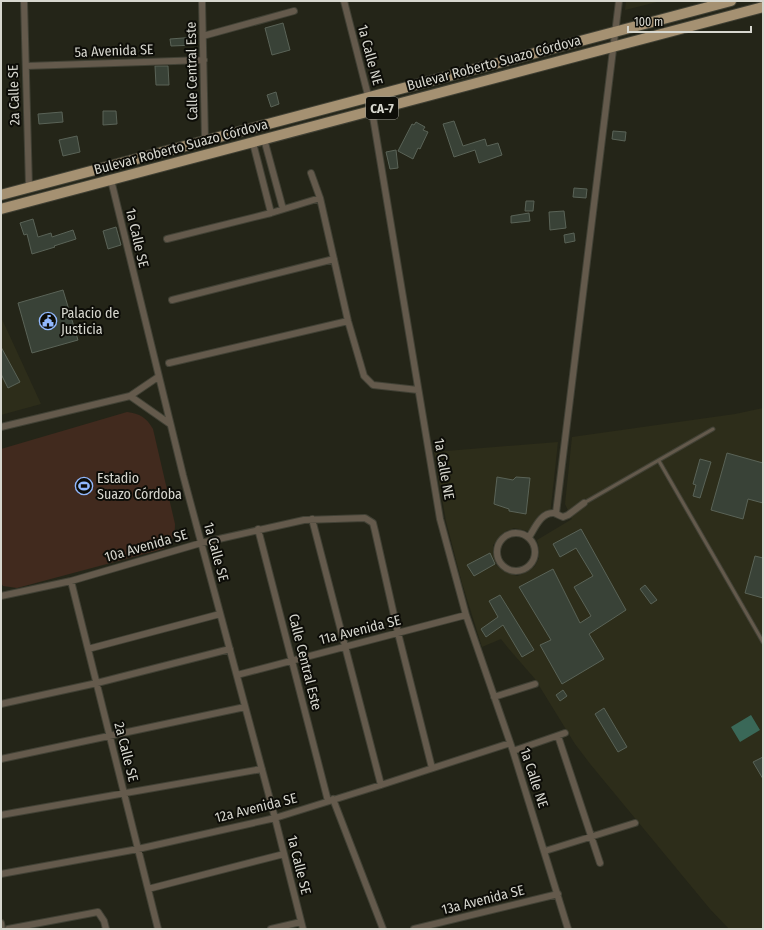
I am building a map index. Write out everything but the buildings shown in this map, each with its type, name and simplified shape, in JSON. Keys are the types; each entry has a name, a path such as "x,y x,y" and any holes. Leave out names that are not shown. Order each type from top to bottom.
{"main road":[{"name":"Bulevar Roberto Suazo Córdova","path":"1,195 731,1"},
{"name":"Bulevar Roberto Suazo Córdova","path":"1,209 763,7"}],"street":[{"name":"2a Calle SE","path":"24,1 29,187"},
{"name":"Calle Central Este","path":"202,1 205,140"},
{"name":"1a Calle NE","path":"344,1 372,111 440,519 466,615 513,751 568,929"},
{"path":"556,513 618,1"},
{"path":"203,36 294,11"},
{"name":"5a Avenida SE","path":"26,66 204,60"},
{"path":"264,139 283,209"},
{"path":"253,143 271,213"},
{"path":"311,173 320,198 348,321 364,376 373,385 418,390"},
{"name":"1a Calle SE","path":"111,180 170,424 262,768 302,926"},
{"path":"167,239 271,213 320,198"},
{"path":"172,300 334,259"},
{"path":"169,363 348,321"},
{"path":"1,427 130,396 158,377"},
{"path":"130,396 170,424"},
{"path":"529,537 542,517 548,514 556,513 563,517 584,503"},
{"name":"10a Avenida SE","path":"1,596 71,581 201,543 258,529 312,519 365,518 370,520 375,531 398,633"},
{"path":"312,519 381,786"},
{"name":"Calle Central Este","path":"258,529 331,800 383,929"},
{"path":"518,533 529,537 533,542 536,554 531,565 526,569 515,571 504,567 500,562 497,550 502,539 506,535 518,533"},
{"name":"2a Calle SE","path":"71,581 158,929"},
{"path":"88,649 220,614"},
{"name":"11a Avenida SE","path":"237,675 466,615"},
{"path":"398,633 432,768"},
{"path":"1,704 97,683 230,650"},
{"path":"494,697 535,684"},
{"path":"1,759 110,737 245,707"},
{"path":"513,751 566,733"},
{"path":"558,736 600,863"},
{"name":"12a Avenida SE","path":"1,874 138,849 275,818 381,786 510,743"},
{"path":"1,815 262,768"},
{"path":"545,851 634,824"},
{"path":"148,889 284,854"},
{"name":"13a Avenida SE","path":"414,929 558,894"},
{"path":"8,929 98,912 104,921 106,929"},
{"path":"1,923 2,929"},
{"path":"271,929 302,926"}],"lane":[{"path":"584,503 713,429"},
{"path":"659,460 763,642"}],"shaded area":[{"path":"626,1 661,1 625,10"},
{"path":"1,317 41,404 1,415"},
{"path":"763,408 763,929 729,929 710,909 591,765 575,744 535,679 501,639 482,647 462,583 446,521 434,452 558,442 550,515 528,531 514,528 506,531 493,545 496,565 506,572 517,576 525,573 535,566 539,558 537,540 572,519 565,504 572,437 735,414"},
{"name":"Estadio Suazo Córdoba","path":"127,412 142,417 153,429 175,524 174,535 169,544 163,549 17,588 3,586 1,583 1,449"},
{"path":"751,715 760,730 740,742 731,727"}],"place":[{"name":"Palacio de Justicia","path":"48,321"},
{"name":"Estadio Suazo Córdoba","path":"84,486"}]}
